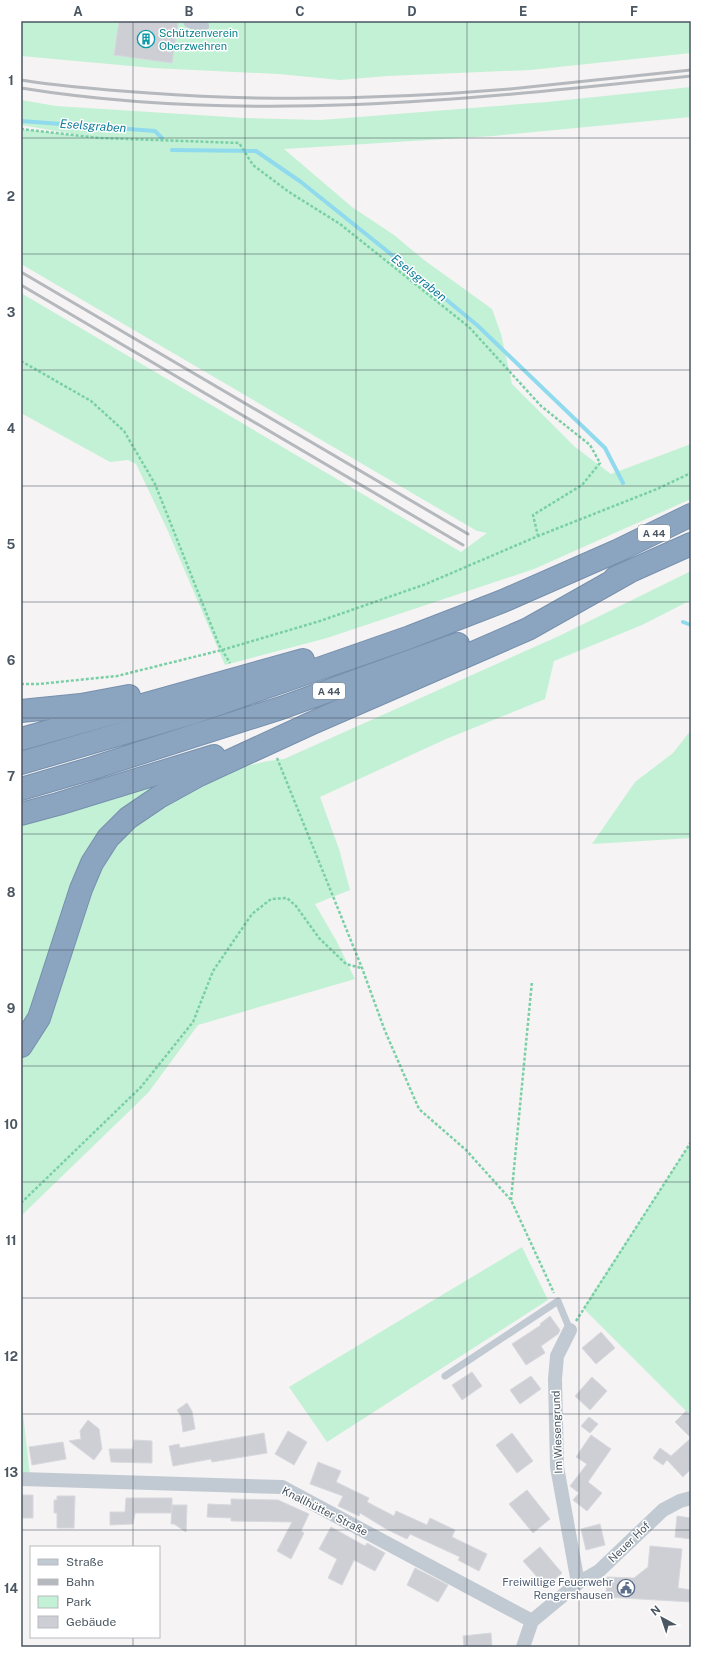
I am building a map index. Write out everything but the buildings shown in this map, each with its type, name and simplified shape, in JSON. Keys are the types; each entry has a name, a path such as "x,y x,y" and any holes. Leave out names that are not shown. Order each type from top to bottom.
{"highway":[{"name":"A 44","path":"21,763 189,714 321,669 503,602 617,551 691,515"},
{"name":"A 44","path":"21,789 93,768 296,703 448,648 629,572 691,544"},
{"path":"21,739 228,672 353,644 571,565 617,551"},
{"path":"21,1046 39,1018 81,889 92,863 108,838 128,818 159,797 199,775 312,723 528,629 629,572"},
{"path":"21,711 81,705 184,687 228,672"},
{"path":"21,814 189,764 312,723"}],"street":[{"name":"Im Wiesengrund","path":"570,1330 557,1356 555,1378 557,1468 578,1583"},
{"name":"Knallhütter Straße","path":"21,1479 282,1487 532,1621"},
{"name":"Neuer Hof","path":"532,1621 578,1583 599,1571 663,1510 680,1501 691,1498"},
{"path":"523,1647 532,1621"}],"lane":[{"path":"445,1376 558,1301 570,1330"}],"path":[{"path":"21,129 99,138 239,143 253,165 289,192 340,224 469,327 542,406 590,445 600,463 582,485 534,515 538,536"},
{"path":"21,361 91,401 124,431 155,484 222,650 228,672"},
{"path":"21,684 38,684 117,676 222,650 320,621 426,584 538,536 657,489 691,473"},
{"path":"276,757 362,968 385,1031 419,1109 466,1150 511,1200 558,1301"},
{"path":"21,1203 141,1087 193,1022 213,971 252,914 271,899 287,898 296,906 319,938 346,964 362,968"},
{"path":"511,1200 532,981"},
{"path":"570,1330 691,1142"}],"green space":[{"path":"21,21 691,21 691,53 530,70 387,76 340,80 279,74 153,68 21,56"},
{"path":"691,87 691,117 493,136 284,149 352,207 394,235 424,260 492,309 501,334 512,384 575,447 611,474 691,444 691,499 534,569 327,638 225,665 167,529 136,464 128,460 110,462 21,413 21,293 461,552 487,533 477,531 21,264 21,129 91,137 21,125 21,100 56,106 244,118 321,120 547,102"},
{"path":"691,571 691,600 642,625 554,661 545,699 446,739 320,797 339,849 350,890 315,904 337,942 355,979 198,1025 148,1093 21,1216 21,1060 31,1050 21,1041 21,822 149,788 268,761 284,759 559,636"},
{"path":"691,730 691,838 592,844 635,782 673,753"},
{"path":"691,1142 691,1416 583,1308"},
{"path":"522,1247 548,1300 327,1442 289,1387"},
{"path":"21,1396 30,1476 21,1476"}],"waterway":[{"name":"Eselsgraben","path":"21,121 155,131 162,138"},
{"name":"Eselsgraben","path":"172,150 256,151 301,182 477,325 605,448 623,483"},
{"name":"Eselsgraben","path":"683,622 691,625"}],"railway":[{"path":"21,80 85,88 194,96 239,98 330,98 420,95 510,89 691,70"},
{"path":"21,88 105,99 188,105 272,106 440,100 691,76"},
{"path":"21,272 468,534"},
{"path":"21,285 463,545"}],"place":[{"name":"Schützenverein Oberzwehren","path":"146,39"},
{"name":"Freiwillige Feuerwehr Rengershausen","path":"626,1588"}]}
